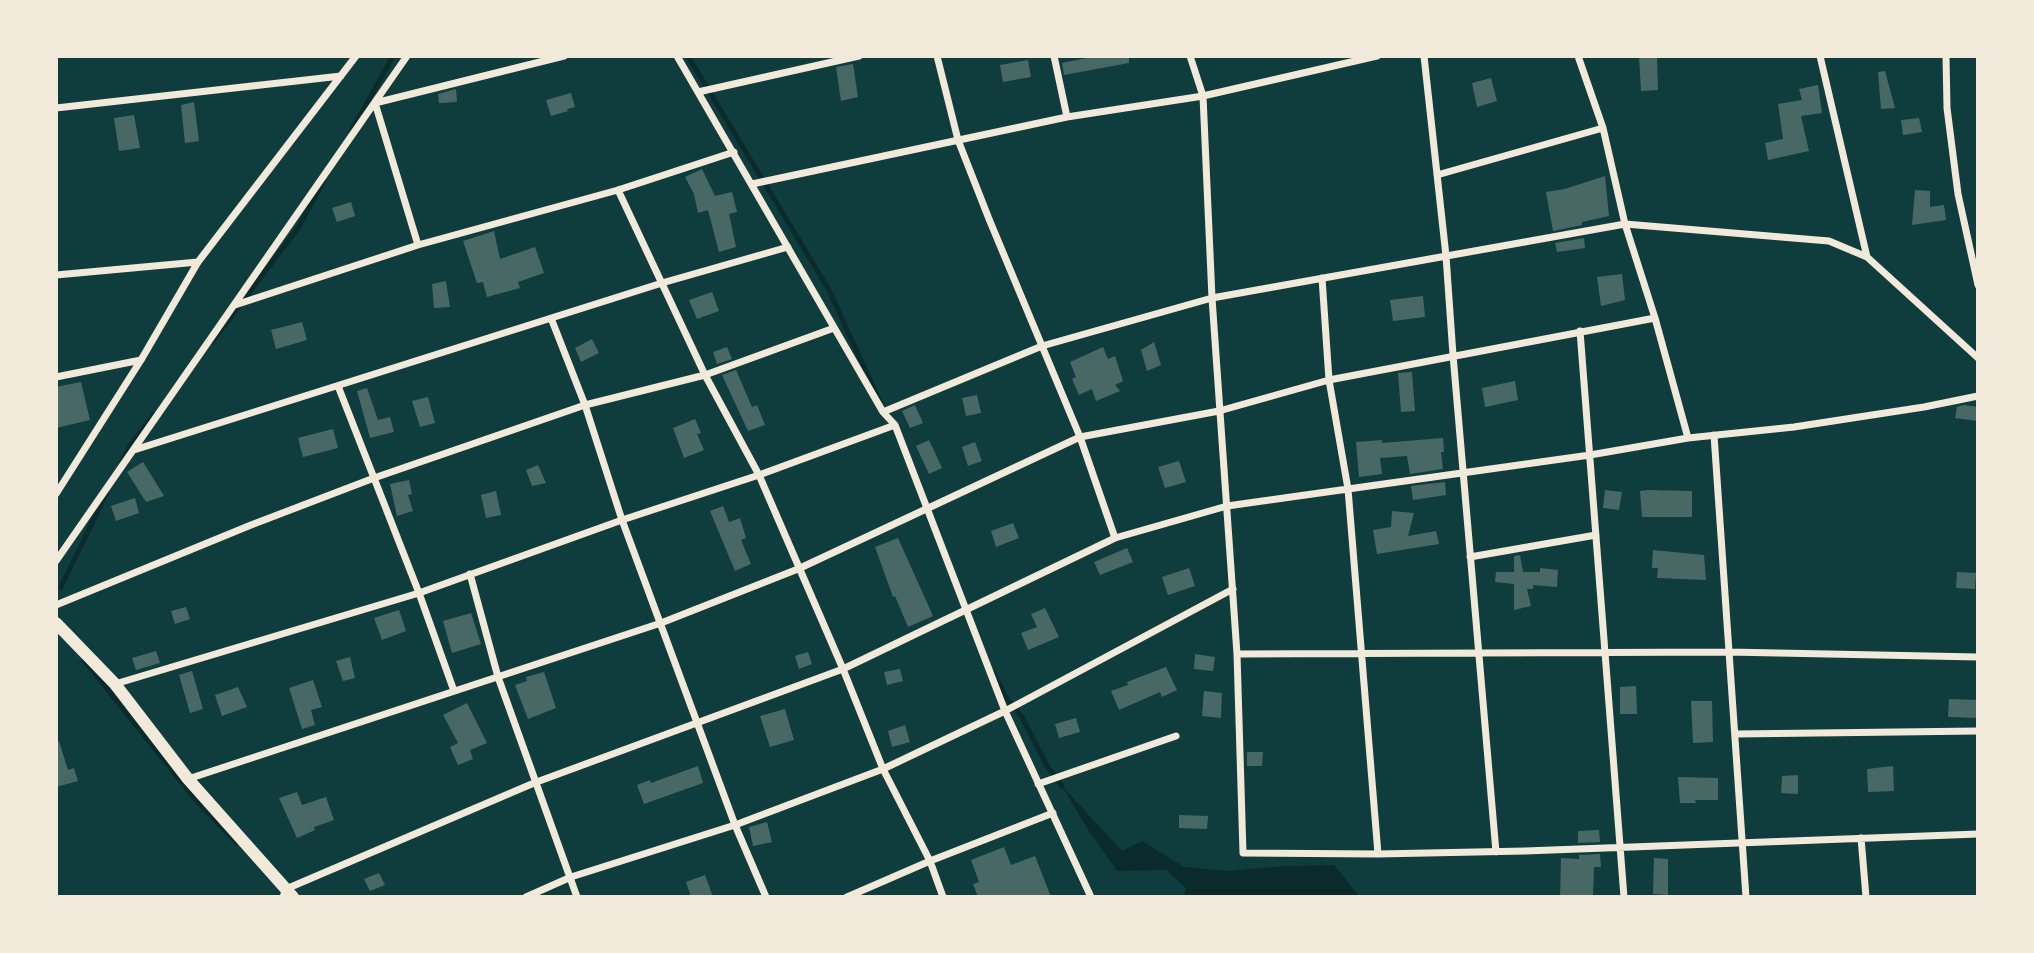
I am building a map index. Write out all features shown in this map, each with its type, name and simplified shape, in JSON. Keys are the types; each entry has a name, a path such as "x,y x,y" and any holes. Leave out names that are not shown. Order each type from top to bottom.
{"street":[{"path":"56,495 141,360 198,262 356,56"},
{"path":"56,561 407,56"},
{"path":"375,103 564,56"},
{"path":"677,56 883,412 895,425 1005,711 1091,897"},
{"path":"698,92 859,56"},
{"path":"937,56 958,140 1080,438 1115,538"},
{"path":"1054,56 1067,117"},
{"path":"1190,56 1203,96 1212,298 1237,654 1242,853 1496,852 1741,845 1978,834"},
{"path":"752,184 1067,117 1203,96 1377,56"},
{"path":"1424,56 1446,256 1496,852"},
{"path":"1578,56 1603,128 1625,224 1655,318 1688,438"},
{"path":"1820,56 1867,257"},
{"path":"1946,56 1947,108 1958,194 1978,285"},
{"path":"56,107 341,76"},
{"path":"375,103 418,245"},
{"path":"1437,174 1603,128"},
{"path":"234,306 418,245 618,190 734,152"},
{"path":"618,190 705,375 759,475 883,769 930,861 943,897"},
{"path":"883,412 1042,346 1212,298 1625,224 1829,241 1867,257 1978,358"},
{"path":"134,450 662,283 788,247"},
{"path":"56,275 198,262"},
{"path":"1322,278 1329,380 1348,489 1378,854"},
{"path":"551,318 585,405 622,520 735,825 766,897"},
{"path":"188,779 661,623 798,569 1080,438 1219,411 1329,380 1655,318"},
{"path":"56,605 374,478 585,405 705,375 834,328"},
{"path":"1580,331 1624,897"},
{"path":"56,377 141,360"},
{"path":"338,386 419,593 454,691"},
{"path":"56,623 115,684 188,779 287,894 534,783 843,669 1115,538 1227,506 1591,455 1688,438 1807,425 1978,396"},
{"path":"115,684 419,593 895,425"},
{"path":"1714,435 1746,897"},
{"path":"1471,557 1596,535"},
{"path":"470,574 498,677 577,897"},
{"path":"526,897 570,877 735,825 883,769 1005,711 1233,589"},
{"path":"1237,654 1728,652 1978,657"},
{"path":"1736,734 1978,732"},
{"path":"1038,784 1175,736"},
{"path":"847,897 1053,813"},
{"path":"1861,838 1866,897"}],"water":[{"path":"1062,786 1122,851 1142,841 1184,867 1227,871 1334,865 1360,897 1184,897 1186,888 1166,870 1117,871"}],"building":[{"path":"1086,56 1129,56 1129,63 1064,75 1062,63 1087,58"},
{"path":"1639,56 1657,56 1658,90 1641,91"},
{"path":"1028,60 1031,77 1003,82 1000,65"},
{"path":"853,64 858,97 841,101 836,67"},
{"path":"1885,71 1895,108 1881,109 1878,72"},
{"path":"1491,78 1497,101 1477,107 1472,83"},
{"path":"1818,85 1822,113 1801,116 1809,151 1768,160 1765,143 1783,139 1778,104 1802,100 1799,89"},
{"path":"456,89 457,102 439,103 438,94"},
{"path":"571,93 575,107 551,116 546,100"},
{"path":"194,102 199,141 185,143 181,105"},
{"path":"134,115 140,148 119,151 114,118"},
{"path":"1919,118 1922,132 1903,135 1901,120"},
{"path":"702,169 715,196 732,192 737,212 729,214 736,247 719,252 708,210 698,213 694,194 685,177"},
{"path":"1605,176 1609,216 1553,231 1546,192"},
{"path":"1915,190 1930,191 1930,207 1944,205 1946,220 1912,225"},
{"path":"351,202 355,216 337,222 332,208"},
{"path":"494,231 500,259 535,247 544,273 518,282 520,288 487,297 483,282 477,283 463,241"},
{"path":"1584,238 1585,248 1557,252 1555,243"},
{"path":"1622,274 1625,300 1601,306 1597,277"},
{"path":"446,281 450,307 434,308 432,284"},
{"path":"712,292 719,311 697,319 689,300"},
{"path":"1423,296 1425,317 1393,321 1390,300"},
{"path":"302,322 307,340 276,349 271,330"},
{"path":"592,339 599,353 581,362 575,348"},
{"path":"1154,342 1161,365 1147,371 1141,350"},
{"path":"727,347 732,359 717,364 713,352"},
{"path":"1103,347 1108,359 1115,356 1123,381 1115,385 1120,391 1096,401 1092,389 1079,395 1072,379 1076,377 1070,362"},
{"path":"736,370 752,407 757,405 765,425 748,431 722,375"},
{"path":"1412,372 1415,411 1401,412 1398,373"},
{"path":"1515,381 1518,400 1485,407 1482,388"},
{"path":"81,382 90,420 56,428 56,387"},
{"path":"367,388 378,420 390,417 394,432 370,438 357,391"},
{"path":"977,395 981,413 966,416 962,398"},
{"path":"428,397 435,423 420,427 412,401"},
{"path":"915,405 923,423 910,428 902,411"},
{"path":"1957,407 1978,407 1978,421 1955,418"},
{"path":"695,419 701,433 697,434 704,450 684,458 673,428"},
{"path":"333,429 338,448 303,457 298,438"},
{"path":"1443,438 1443,469 1410,474 1407,456 1380,458 1382,474 1359,477 1356,442 1382,440 1382,443"},
{"path":"929,440 942,468 929,474 916,446"},
{"path":"975,442 982,461 968,466 962,447"},
{"path":"1179,461 1186,482 1165,488 1158,467"},
{"path":"143,462 164,496 146,502 127,472"},
{"path":"538,465 546,483 532,486 526,470"},
{"path":"409,480 412,494 408,495 413,511 397,516 390,484"},
{"path":"1445,482 1446,495 1413,500 1411,486"},
{"path":"1605,490 1622,492 1619,510 1603,508"},
{"path":"496,491 501,515 486,518 481,495"},
{"path":"1640,491 1692,491 1692,517 1642,517"},
{"path":"135,498 139,513 116,521 111,506"},
{"path":"723,506 729,522 740,518 746,538 741,540 751,564 735,571 710,511"},
{"path":"1392,511 1414,513 1408,536 1436,531 1439,544 1377,554 1373,530 1391,527"},
{"path":"1013,523 1019,538 996,547 991,531"},
{"path":"898,538 933,616 908,627 895,596 893,597 875,547"},
{"path":"1127,548 1133,562 1100,575 1094,562"},
{"path":"1653,550 1704,555 1706,580 1657,578 1658,568 1652,568"},
{"path":"1520,555 1523,572 1540,572 1540,568 1558,570 1557,587 1533,585 1533,589 1527,589 1531,606 1514,610 1514,584 1495,582 1496,572 1514,572 1514,556"},
{"path":"1189,568 1195,586 1168,595 1162,577"},
{"path":"1957,572 1976,573 1975,589 1956,588"},
{"path":"186,607 190,619 175,624 171,611"},
{"path":"1045,608 1059,637 1028,650 1021,633 1037,627 1031,614"},
{"path":"399,610 406,631 382,640 374,618"},
{"path":"471,613 481,644 452,653 443,621"},
{"path":"156,651 160,663 136,670 132,658"},
{"path":"808,652 812,664 799,669 795,656"},
{"path":"1195,654 1215,657 1213,671 1194,669"},
{"path":"350,657 355,678 343,681 336,661"},
{"path":"1166,667 1177,690 1162,697 1160,692 1119,710 1111,691"},
{"path":"900,669 903,681 887,685 884,672"},
{"path":"192,671 203,709 190,713 179,675"},
{"path":"544,672 556,708 528,719 515,685 527,681 526,677"},
{"path":"313,680 322,707 311,710 315,725 302,729 289,688"},
{"path":"1636,686 1637,714 1620,714 1620,687"},
{"path":"238,687 247,707 222,716 215,695"},
{"path":"1204,691 1222,693 1221,718 1202,716"},
{"path":"1949,699 1978,700 1978,718 1948,717"},
{"path":"1691,701 1712,701 1713,742 1693,743"},
{"path":"467,703 487,743 470,750 473,759 458,765 450,747 458,743 443,715"},
{"path":"785,709 794,740 770,747 760,716"},
{"path":"1076,718 1080,732 1059,738 1055,724"},
{"path":"905,725 910,742 892,747 888,731"},
{"path":"59,741 68,770 74,768 78,781 56,787 56,742"},
{"path":"1247,752 1263,752 1262,766 1247,766"},
{"path":"698,766 703,783 644,804 637,785 650,780 651,783"},
{"path":"1893,766 1894,791 1868,792 1867,769"},
{"path":"1798,775 1798,794 1781,793 1782,776"},
{"path":"1678,777 1718,778 1718,800 1680,803"},
{"path":"297,792 302,805 326,797 334,820 314,827 315,830 297,838 279,798"},
{"path":"1179,815 1208,816 1207,829 1179,828"},
{"path":"767,822 772,842 753,846 749,827"},
{"path":"1599,830 1600,842 1578,843 1578,831"},
{"path":"1004,847 1011,865 1035,856 1051,897 978,897 973,884 979,882 971,860"},
{"path":"1600,854 1601,867 1594,867 1593,897 1560,897 1561,858 1579,859 1579,855"},
{"path":"1654,858 1668,859 1668,895 1653,894"},
{"path":"379,873 385,885 370,891 364,879"},
{"path":"705,875 713,897 691,897 686,882"}],"waterway":[{"path":"351,132 393,56"},
{"path":"688,56 829,290 880,402"},
{"path":"212,342 298,228 324,180"},
{"path":"122,462 131,444 154,415"},
{"path":"61,587 107,492"},
{"path":"84,660 195,799 237,843"},
{"path":"993,672 1007,699 1022,717 1047,766 1062,786"}]}
